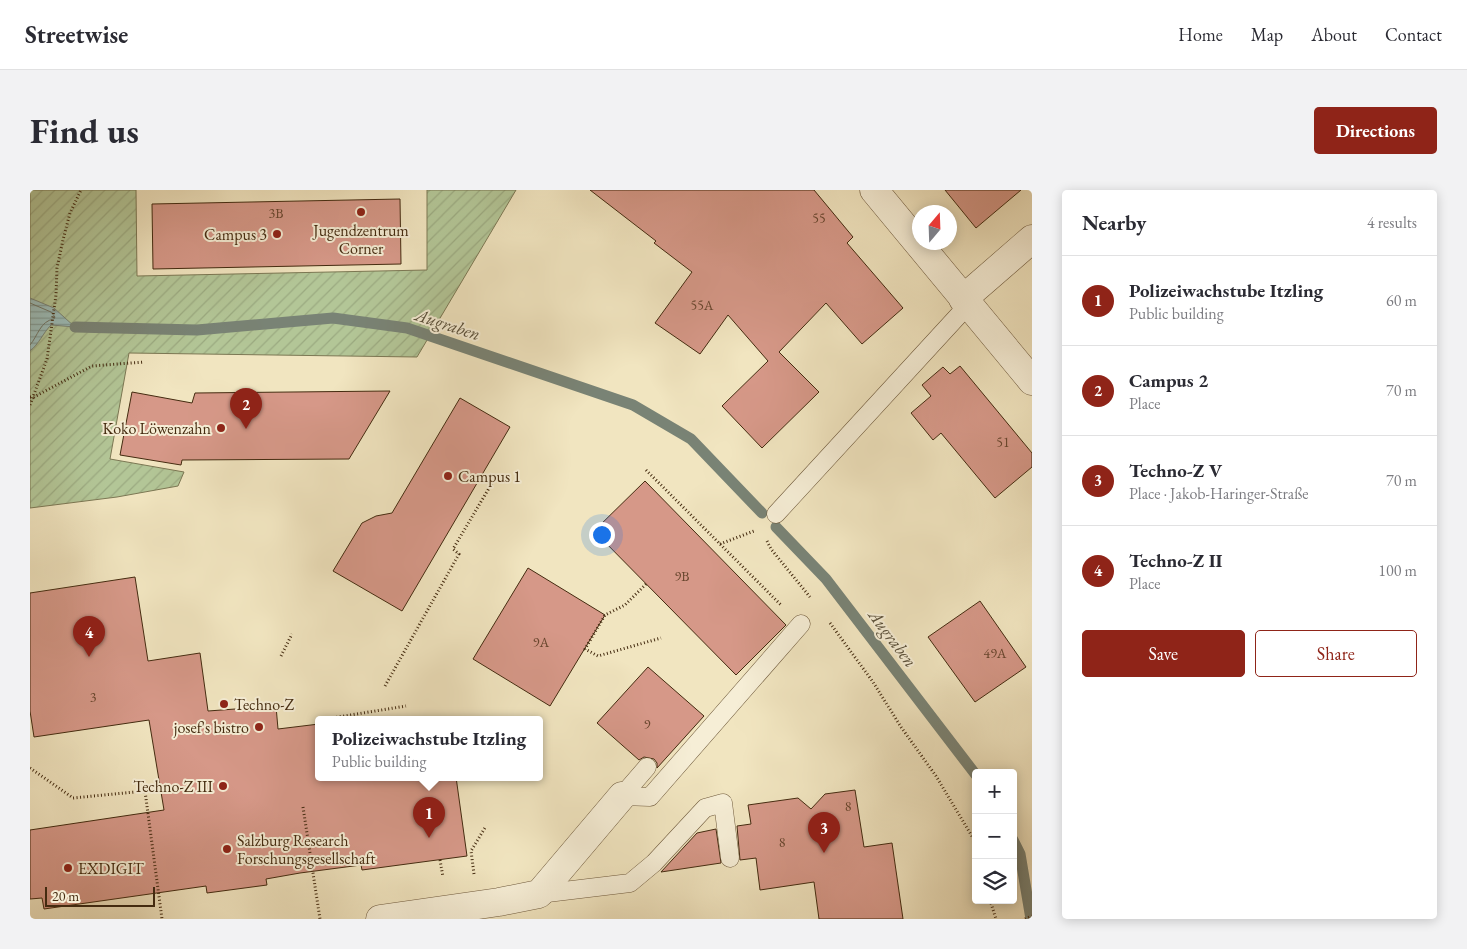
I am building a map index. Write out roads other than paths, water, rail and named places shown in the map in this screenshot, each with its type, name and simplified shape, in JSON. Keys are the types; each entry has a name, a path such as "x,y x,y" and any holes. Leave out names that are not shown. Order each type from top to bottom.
{"street":[{"path":"874,190 1032,381"},
{"path":"965,302 1032,239"},
{"path":"380,919 492,909 539,894 622,796"}],"lane":[{"path":"776,514 965,302"},
{"path":"622,796 650,797 801,624"},
{"path":"622,796 647,767"},
{"path":"539,894 630,883 654,863 705,808 723,803 730,858"}],"water":[{"path":"30,298 54,308 75,327 51,325 30,351"}],"waterway":[{"name":"Augraben","path":"75,327 197,330 333,318 407,328 633,405 691,439 762,513"},
{"name":"Augraben","path":"776,527 826,579 972,770"},
{"name":"Augraben","path":"1017,848 1020,854 1031,919"}],"place":[{"name":"Jugendzentrum Corner","path":"361,212"},
{"name":"Campus 3","path":"277,234"},
{"name":"Koko Löwenzahn","path":"221,428"},
{"name":"Campus 2","path":"246,429"},
{"name":"Campus 1","path":"448,476"},
{"name":"Techno-Z II","path":"89,657"},
{"name":"Techno-Z","path":"224,704"},
{"name":"josef's bistro","path":"259,727"},
{"name":"Techno-Z III","path":"223,786"},
{"name":"Polizeiwachstube Itzling","path":"429,838"},
{"name":"Salzburg Research Forschungsgesellschaft","path":"227,849"},
{"name":"Techno-Z V","path":"824,853"},
{"name":"EXDIGIT","path":"68,868"}]}
